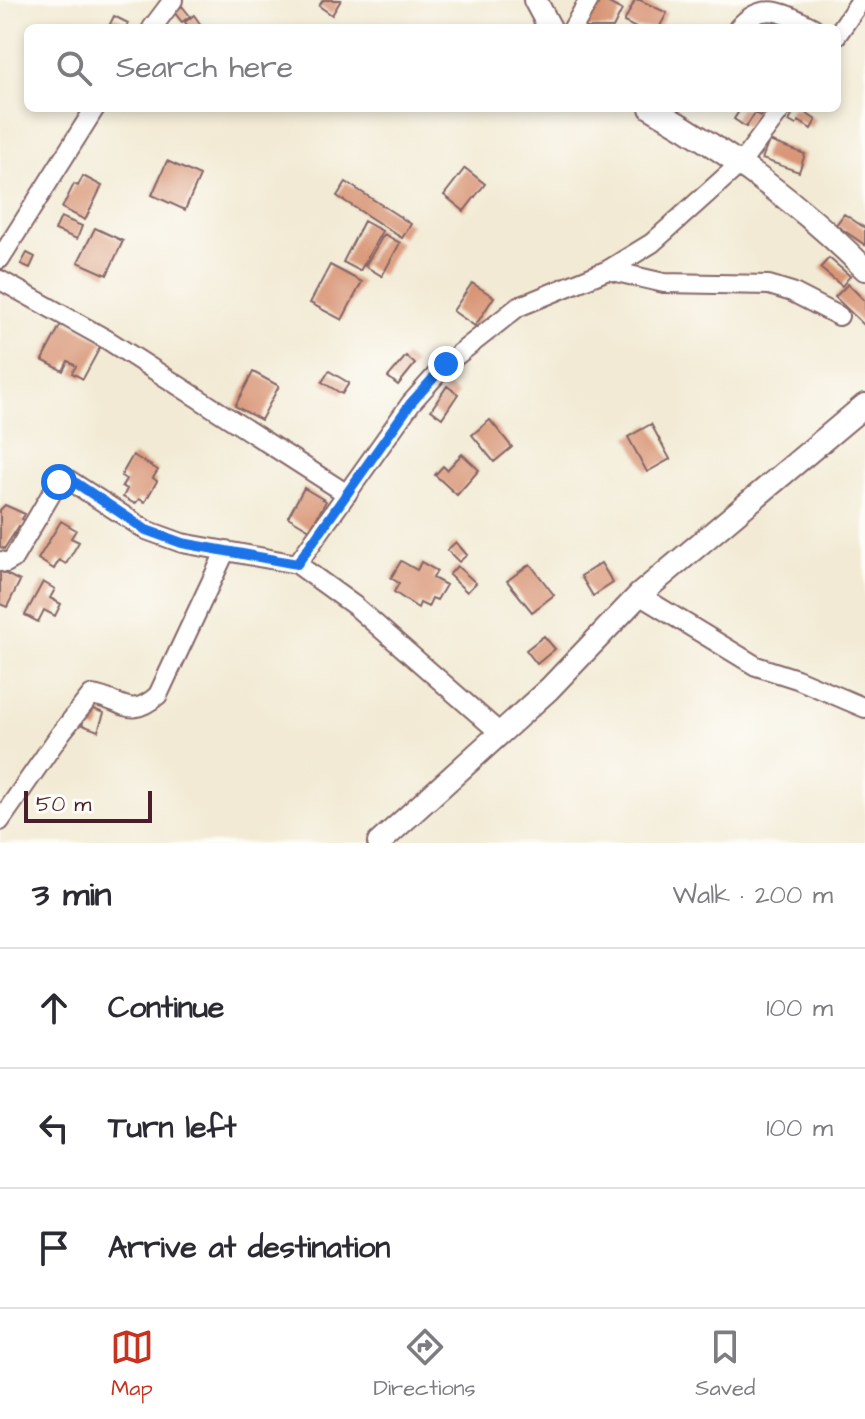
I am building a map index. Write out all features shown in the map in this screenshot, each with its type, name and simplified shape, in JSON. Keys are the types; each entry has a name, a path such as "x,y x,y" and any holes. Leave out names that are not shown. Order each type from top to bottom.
{"street":[{"path":"155,24 173,0"},
{"path":"535,0 548,24"},
{"path":"575,24 589,0"},
{"path":"841,29 861,0"},
{"path":"741,24 747,14 770,6 806,24"},
{"path":"0,259 92,112"},
{"path":"297,564 411,403 446,364 518,307 608,270 652,243 741,163 779,112"},
{"path":"677,114 826,229 865,269"},
{"path":"608,270 664,283 769,285 792,292 839,316"},
{"path":"0,280 106,339 347,494"},
{"path":"379,843 549,689 639,595 865,405"},
{"path":"0,561 6,563 13,559 53,491 66,478 146,530 182,543 297,564 355,606 500,733"},
{"path":"0,821 91,695 132,708 144,707 158,695 226,550"},
{"path":"639,595 756,666 808,683 865,708"}],"building":[{"path":"323,0 341,0 332,15 319,6"},
{"path":"592,0 603,0 622,10 615,24 580,24"},
{"path":"635,0 667,13 661,24 624,22"},
{"path":"182,6 190,16 182,22 174,12"},
{"path":"194,15 200,24 186,24"},
{"path":"114,16 128,23 128,24 110,24"},
{"path":"738,112 762,112 760,116 755,113 746,127 734,119"},
{"path":"804,112 816,120 811,129 799,121 796,125 789,121 792,116 788,114"},
{"path":"769,141 805,154 799,172 762,159"},
{"path":"167,161 200,176 185,210 152,195"},
{"path":"465,168 485,184 464,211 444,195"},
{"path":"83,176 102,186 85,220 62,208 74,184 78,186"},
{"path":"346,182 411,224 402,238 337,196"},
{"path":"844,214 865,228 865,245 836,225"},
{"path":"61,217 82,226 77,239 55,230"},
{"path":"364,221 382,231 360,271 343,262"},
{"path":"95,228 123,241 107,275 78,262"},
{"path":"384,234 400,243 382,276 365,266"},
{"path":"27,253 35,257 30,268 21,264"},
{"path":"829,258 850,276 842,286 820,268"},
{"path":"330,265 362,282 342,320 310,303"},
{"path":"472,283 494,297 475,326 453,311"},
{"path":"848,284 865,301 865,326 835,297"},
{"path":"63,320 103,342 83,379 72,373 76,366 68,361 63,371 42,360"},
{"path":"406,356 415,364 398,385 388,377"},
{"path":"329,371 349,383 342,394 322,382"},
{"path":"253,372 279,386 261,420 235,406"},
{"path":"447,386 458,394 442,418 431,410"},
{"path":"490,420 512,447 494,462 472,435"},
{"path":"651,424 670,459 647,472 628,437"},
{"path":"462,454 479,470 457,495 435,475 443,466 447,470"},
{"path":"133,455 158,470 153,478 157,481 145,502 139,499 135,504 123,497 127,489 122,486 126,479 121,476"},
{"path":"304,488 326,501 310,530 288,517"},
{"path":"5,505 25,514 22,519 27,522 22,528 19,526 4,549 0,547 0,510"},
{"path":"61,521 76,530 71,538 79,542 66,564 59,560 54,569 38,559"},
{"path":"456,542 467,555 459,562 447,550"},
{"path":"401,561 417,570 421,562 437,571 433,578 446,585 437,600 432,598 428,607 420,603 418,608 394,592 399,583 391,578"},
{"path":"601,563 613,583 593,596 581,576"},
{"path":"530,564 554,595 532,612 507,581"},
{"path":"457,566 476,583 467,592 449,575"},
{"path":"0,571 20,581 7,607 0,604"},
{"path":"43,582 55,589 50,598 61,604 55,616 44,610 38,622 25,615"},
{"path":"544,636 555,649 537,664 526,650"},
{"path":"88,707 104,713 98,731 82,725"}],"route":[{"path":"59,482 66,478 146,530 182,543 297,564 411,403 446,364"}]}
